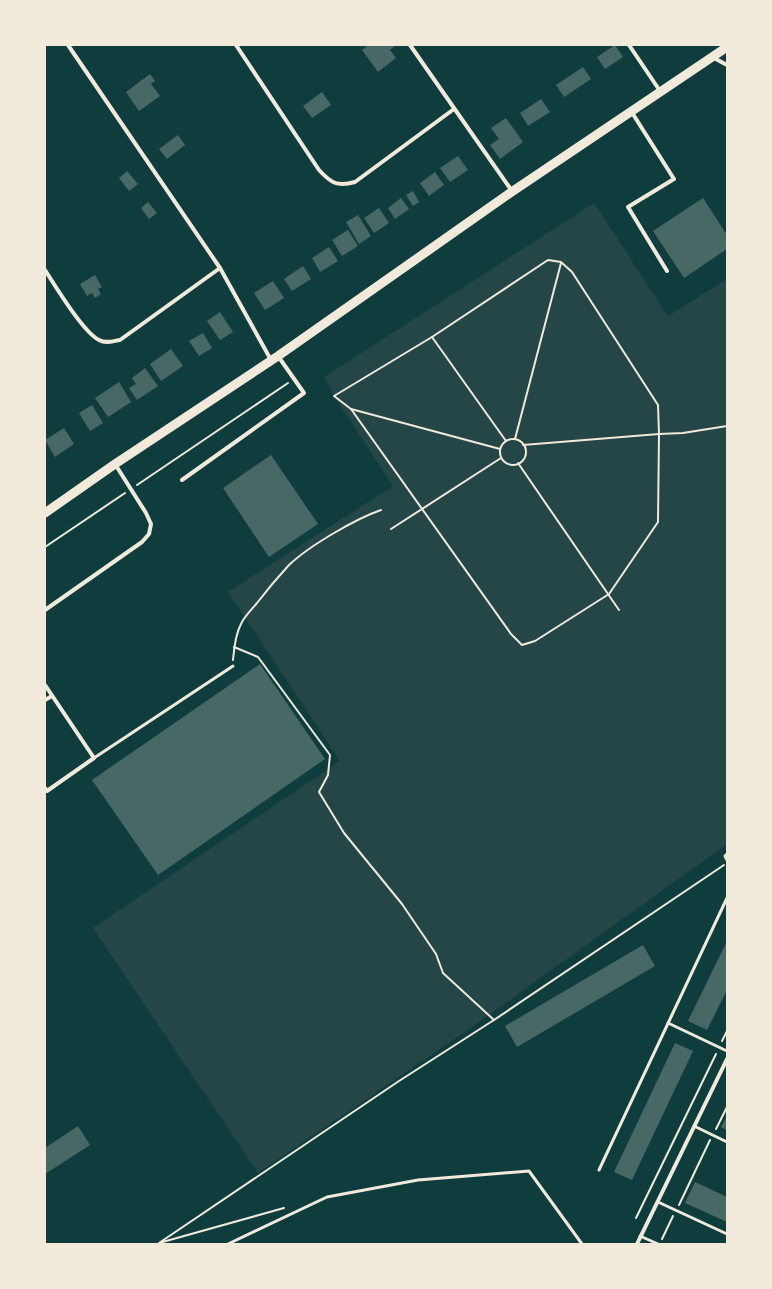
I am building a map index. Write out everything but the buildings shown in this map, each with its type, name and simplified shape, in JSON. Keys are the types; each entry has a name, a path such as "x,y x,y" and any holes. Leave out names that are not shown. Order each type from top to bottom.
{"main road":[{"path":"45,513 115,464 274,358 630,111 727,47"}],"street":[{"path":"68,45 220,268 274,358 294,379 304,393 182,480"},
{"path":"236,45 319,170 334,183 345,185 355,182 454,109"},
{"path":"410,45 513,192"},
{"path":"629,45 660,91"},
{"path":"712,57 727,65"},
{"path":"630,111 674,179 628,207 667,271"},
{"path":"45,270 86,329 100,341 109,342 120,340 220,268"},
{"path":"45,610 142,542 149,534 151,524 146,513 115,464"},
{"path":"45,685 94,758 47,791 45,788"},
{"path":"45,700 52,696"},
{"path":"636,1244 658,1202 727,1059"}],"lane":[{"path":"94,758 233,666"},
{"path":"727,854 725,856 727,860"},
{"path":"599,1170 727,898"},
{"path":"668,1023 727,1051"},
{"path":"694,1126 727,1142"},
{"path":"228,1244 327,1197 418,1180 530,1171 582,1244"},
{"path":"658,1202 727,1234"},
{"path":"640,1236 658,1244"}],"path":[{"path":"548,260 561,262 572,272 658,405 658,522 609,594 535,641 522,645 511,634 351,409 334,396 432,337 548,260"},
{"path":"515,439 561,262"},
{"path":"432,337 506,441"},
{"path":"45,548 294,379"},
{"path":"351,409 500,449"},
{"path":"523,445 683,433 727,426"},
{"path":"515,439 523,445 525,455 518,463 508,464 501,458 500,449 506,441 515,439"},
{"path":"392,529 501,458"},
{"path":"518,463 619,610"},
{"path":"233,666 234,647 241,624 268,589 290,564 340,530 368,514 381,510"},
{"path":"234,647 258,656 330,755 328,775 319,792 344,833 402,904 436,954 443,973 494,1020"},
{"path":"289,1207 159,1243 399,1081 494,1020 727,864"},
{"path":"636,1218 727,1031"},
{"path":"658,1244 727,1107"}],"shaded area":[{"path":"594,203 668,316 727,279 727,844 468,1030 258,1173 93,928 340,761 228,592 393,486 334,396 324,377"}]}
